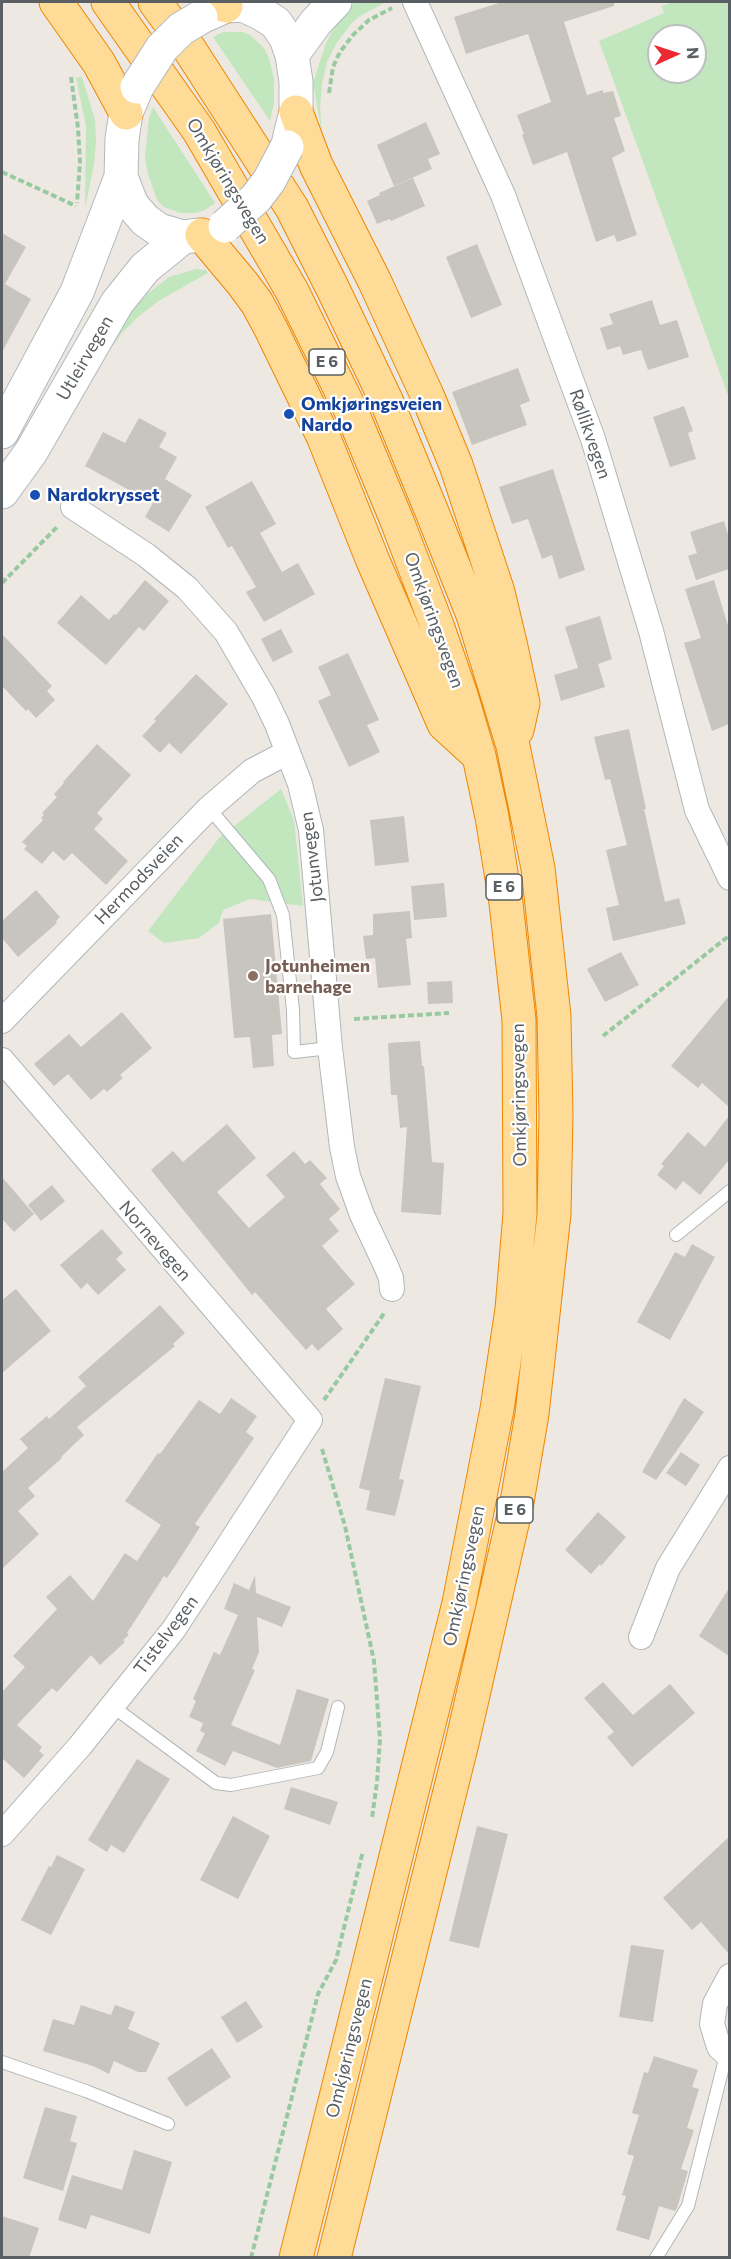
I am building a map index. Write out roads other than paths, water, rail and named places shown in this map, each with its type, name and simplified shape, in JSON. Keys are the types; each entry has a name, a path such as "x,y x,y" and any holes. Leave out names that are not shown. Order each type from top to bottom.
{"highway":[{"path":"56,2 99,63 132,100"},
{"name":"Omkjøringsvegen","path":"108,2 199,131 268,247 309,324 353,415 401,532 438,628 479,756 506,903 519,1020 520,1213 512,1310 497,1409 459,1603 296,2258"},
{"name":"Omkjøringsvegen","path":"155,2 188,47 292,208 386,400 473,615 513,746 538,868 545,916 554,1016 556,1115 554,1214 532,1414 521,1480 494,1611 334,2258"},
{"name":"E 6","path":"296,112 316,165 375,282 427,395 468,500 498,592 524,703 513,746"},
{"name":"E 6","path":"203,233 257,303 271,329 322,436 444,724 479,756"}],"main road":[{"path":"292,55 316,22 335,2"},
{"path":"228,6 262,14 276,23 286,38 292,55 296,112 287,147 269,181 256,198 203,233 159,230 145,220 132,206 121,177 122,139 132,100 162,48 181,29 228,6"},
{"name":"Utleirvegen","path":"2,432 77,292 121,177"},
{"name":"Utleirvegen","path":"2,492 32,452 117,303 145,268 203,233"}],"street":[{"name":"Røllikvegen","path":"405,4 503,195 593,439 651,631 697,810 729,878"},
{"name":"Jotunvegen","path":"73,507 146,555 187,588 226,632 264,697 288,752 300,784 311,830 337,1117 348,1176 362,1215 391,1278 392,1289"},
{"name":"Hermodsveien","path":"2,1020 209,808 252,771 288,752"},
{"name":"Nornevegen","path":"2,1060 314,1414"},
{"name":"Tistelvegen","path":"2,1834 112,1706 174,1629 263,1496 314,1414"},
{"path":"641,1637 668,1568 729,1468"},
{"path":"728,2056 719,2047 714,2036 712,2013 714,2004 729,1976"}],"lane":[{"path":"209,808 269,879 283,915 293,1010 294,1052 330,1048"},
{"path":"676,1235 729,1191"},
{"path":"112,1706 216,1783 231,1785 318,1768 327,1752 338,1707"},
{"path":"656,2258 688,2206 728,2056"},
{"path":"2,2062 86,2091 168,2124"}],"place":[{"name":"Omkjøringsveien Nardo","path":"289,414"},
{"name":"Nardokrysset","path":"35,495"},
{"name":"Jotunheimen barnehage","path":"253,976"}]}
